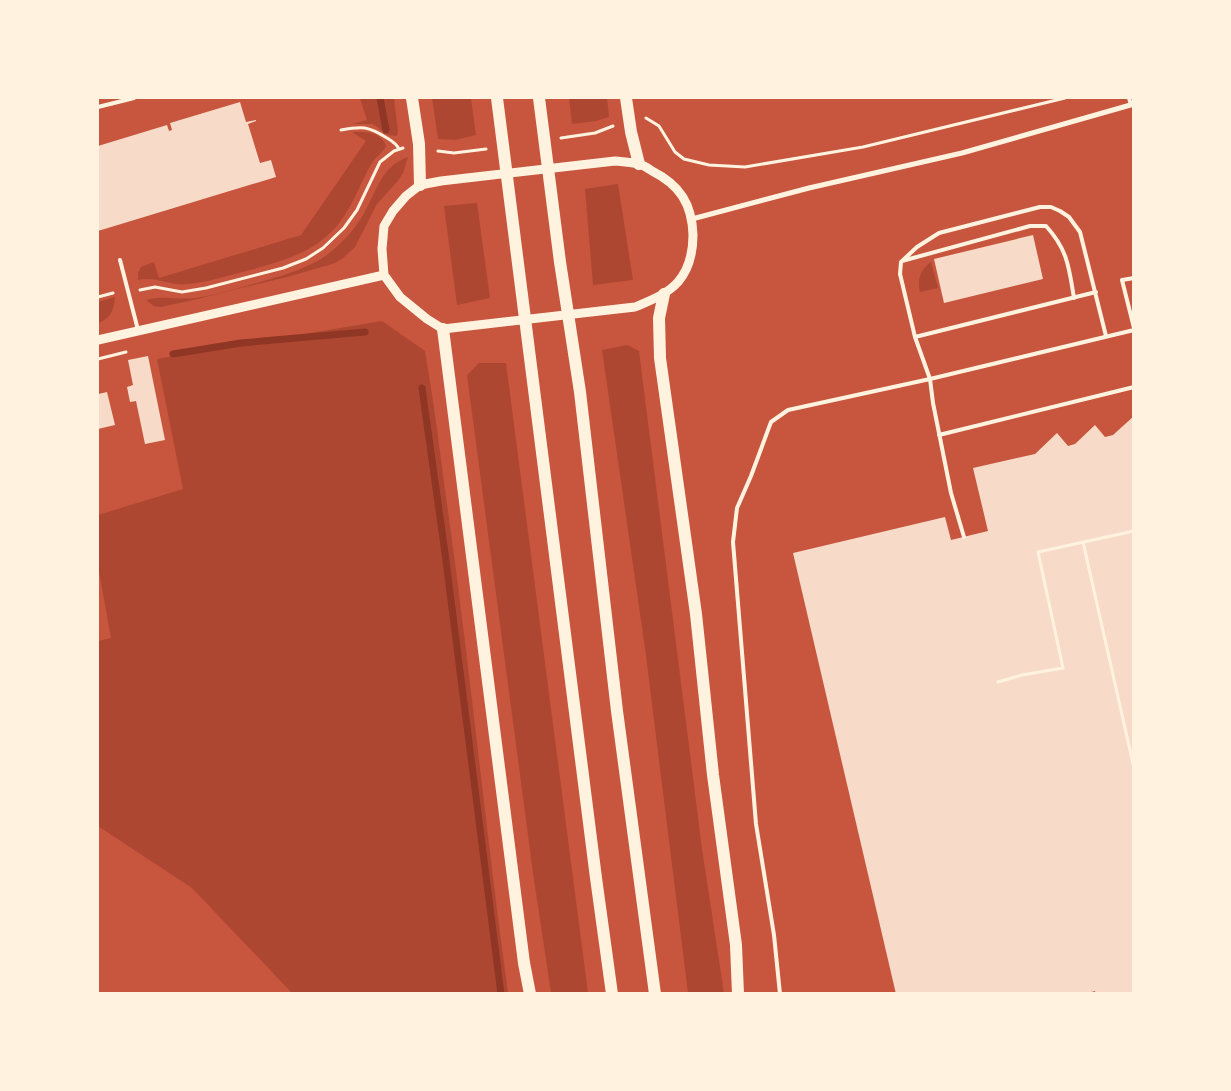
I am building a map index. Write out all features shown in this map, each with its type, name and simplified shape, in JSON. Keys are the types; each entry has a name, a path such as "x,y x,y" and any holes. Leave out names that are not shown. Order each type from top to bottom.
{"main road":[{"path":"412,98 419,144 420,185"},
{"path":"497,98 612,994"},
{"path":"539,98 560,262 580,392 616,701 656,994"},
{"path":"626,98 639,164"},
{"path":"664,294 659,318 660,358 696,614 713,775 736,945 738,994"},
{"path":"443,329 524,962 530,994"}],"street":[{"path":"692,218 962,153 1132,105"},
{"path":"615,161 639,164 661,175 676,187 686,202 692,218 693,242 690,259 678,282 664,294 635,307 443,329 427,320 400,297 384,275 382,249 384,226 393,211 406,196 420,185 615,161"},
{"path":"98,340 384,275"}],"lane":[{"path":"98,107 134,98"},
{"path":"1129,98 1132,105"},
{"path":"964,537 939,436 930,379 915,337 900,274 901,262 917,247 939,233 1040,207 1051,207 1069,217 1080,232 1106,336"},
{"path":"901,262 1030,226 1046,226 1054,234 1067,257 1074,298"},
{"path":"120,260 138,330"},
{"path":"780,994 774,935 756,824 733,542 737,508 771,422 788,410 930,379 1134,329 1122,280 1134,278"},
{"path":"915,337 1096,292"},
{"path":"939,436 1134,387"}],"path":[{"path":"611,128 629,116 645,117 655,122 675,152 684,159 709,165 744,167 864,147 1065,98"},
{"path":"341,130 371,128 396,144 398,149"},
{"path":"140,290 155,287 182,292 206,288 283,268 306,258 323,248 344,228 357,210 376,168 387,156 398,149 419,144 439,152"},
{"path":"98,297 113,292"},
{"path":"98,359 126,352"},
{"path":"998,682 1022,675 1063,668 1038,552 1134,531"},
{"path":"1083,542 1134,768"}],"shaded area":[{"path":"360,98 394,98 397,136 388,135 373,124 353,124 367,120"},
{"path":"432,98 471,98 476,135 455,140 438,139"},
{"path":"569,98 607,98 609,117 596,121 572,124"},
{"path":"352,132 372,133 380,137 386,146 372,163 351,204 337,226 315,245 290,258 205,281 174,284 151,279 138,280 138,273 141,267 154,262 159,278 301,235 366,141"},
{"path":"408,157 403,173 377,204 355,247 335,263 287,277 189,301 160,307 154,306 146,300 158,298 195,298 213,295 283,275 321,259 339,245 355,228 385,174 399,161"},
{"path":"618,184 633,280 593,285 585,189"},
{"path":"477,203 490,298 457,305 444,206"},
{"path":"931,262 938,288 920,292 920,275"},
{"path":"115,297 111,313 106,319 98,323 98,302"},
{"path":"382,321 425,351 454,553 508,993 292,993 192,888 98,826 98,641 111,638 98,566 98,515 183,489 157,359"},
{"path":"627,345 639,351 702,849 724,993 688,993 645,648 602,350"},
{"path":"479,363 506,363 588,993 551,993 533,873 467,375"}],"building":[{"path":"240,102 246,122 256,120 248,124 260,163 271,160 276,177 98,231 98,146 167,125 169,131 172,130 170,123"},
{"path":"1033,235 1043,279 944,303 934,259"},
{"path":"148,356 165,440 145,444 136,401 130,402 127,387 133,385 128,360"},
{"path":"107,392 115,425 98,429 98,394"},
{"path":"1134,416 1134,994 1096,994 1095,991 1084,994 896,994 793,553 945,517 951,540 988,531 973,468 1035,454 1057,433 1068,446 1075,444 1095,425 1105,437 1113,435"}],"waterway":[{"path":"380,98 386,130"},
{"path":"173,354 241,343 365,332"},
{"path":"422,388 501,994"}]}
